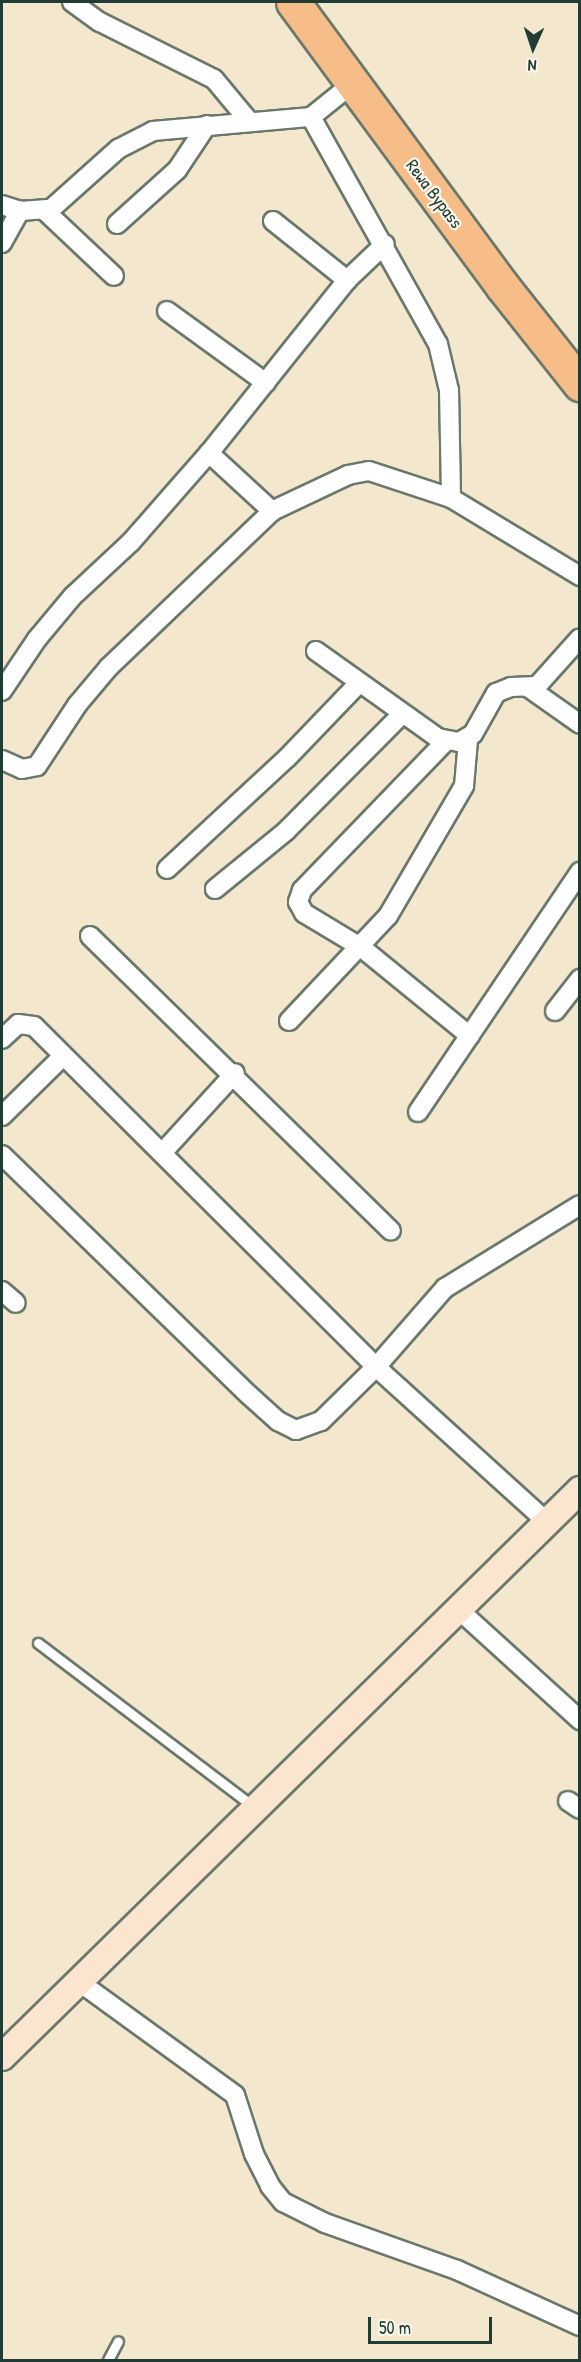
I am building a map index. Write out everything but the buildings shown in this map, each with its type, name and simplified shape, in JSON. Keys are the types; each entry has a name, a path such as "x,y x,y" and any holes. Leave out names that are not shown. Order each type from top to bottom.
{"highway":[{"name":"Rewa Bypass","path":"293,2 352,84 579,384"}],"street":[{"path":"72,2 100,22 214,79 248,120"},
{"path":"2,205 20,211 44,210 63,201 118,149 140,136 248,120 311,117 352,84"},
{"path":"311,117 385,244 438,344 445,369 451,498"},
{"path":"117,224 177,170 207,125"},
{"path":"44,210 114,276"},
{"path":"2,243 20,211"},
{"path":"273,221 347,280"},
{"path":"2,691 37,639 73,596 131,542 209,453 347,280 385,244"},
{"path":"168,311 266,383"},
{"path":"209,453 272,511"},
{"path":"2,760 22,769 37,766 77,705 109,667 272,511 348,475 369,471 451,498 579,576"},
{"path":"289,1021 362,948 388,916 455,803 467,770 468,740 496,693 511,687 530,688 543,682 579,638"},
{"path":"316,651 358,684 444,742 468,740"},
{"path":"167,869 287,758 358,684"},
{"path":"530,688 579,724"},
{"path":"215,889 286,831 402,714"},
{"path":"444,742 302,890 298,902 304,913 362,948 470,1036"},
{"path":"418,1112 579,872"},
{"path":"90,936 235,1073 392,1231"},
{"path":"555,1011 579,979"},
{"path":"2,1038 18,1024 29,1024 376,1367 547,1522"},
{"path":"2,1116 63,1056"},
{"path":"162,1153 235,1073"},
{"path":"2,1155 287,1427 309,1428 321,1421 376,1367 445,1288 579,1205"},
{"path":"2,2056 579,1490"},
{"path":"459,1610 579,1720"},
{"path":"78,1981 235,2095 254,2154 270,2186 283,2202 325,2223 457,2270 579,2326"}],"lane":[{"path":"38,1643 256,1808"},
{"path":"108,2361 118,2341"}]}
